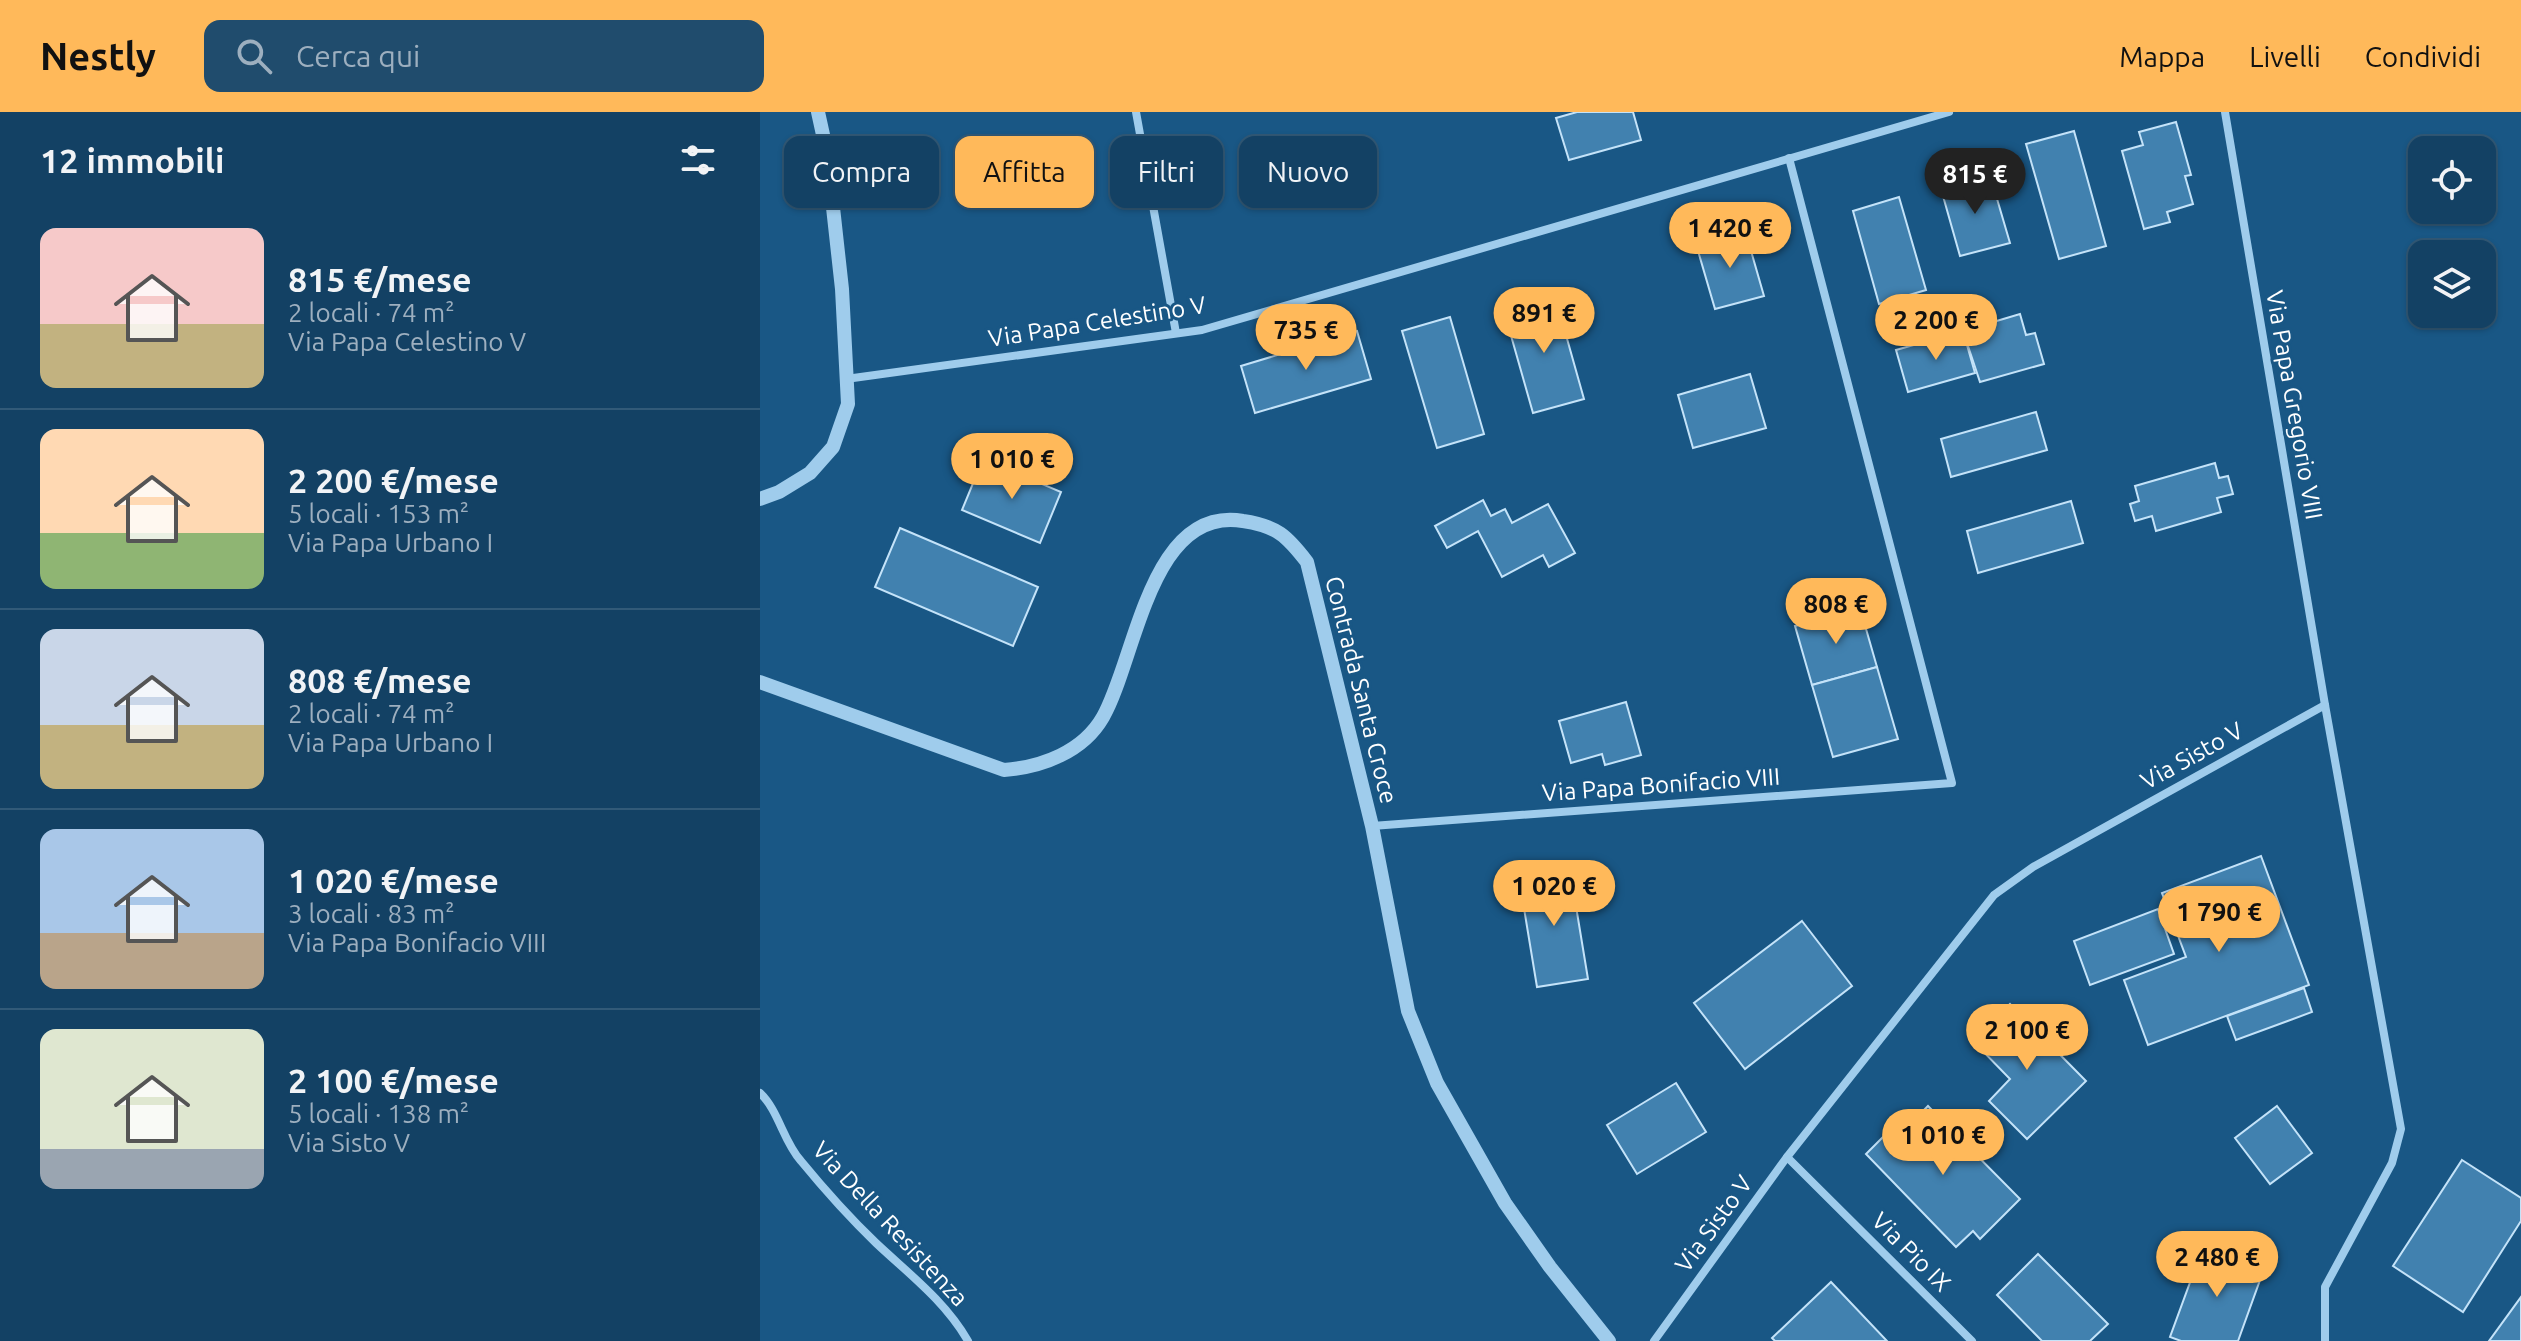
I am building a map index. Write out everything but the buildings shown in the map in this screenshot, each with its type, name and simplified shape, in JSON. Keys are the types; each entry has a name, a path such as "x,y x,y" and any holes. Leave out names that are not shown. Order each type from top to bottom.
{"street":[{"path":"760,499 779,492 810,473 833,447 848,404 841,274 827,153 818,112"},
{"path":"1136,112 1176,333"},
{"name":"Via Papa Celestino V","path":"846,379 1202,330 1949,112"},
{"name":"Via Papa Gregorio VIII","path":"2225,112 2325,705"},
{"name":"Via Papa Bonifacio VIII","path":"1372,826 1952,783 1789,158"},
{"name":"Contrada Santa Croce","path":"760,682 1004,770 1041,764 1075,747 1103,718 1153,586 1172,549 1201,526 1230,518 1254,522 1287,535 1307,562 1372,826 1408,1011 1437,1083 1505,1203 1550,1267 1609,1341"},
{"path":"2325,705 2401,1129 2392,1163 2325,1287 2325,1341"},
{"name":"Via Sisto V","path":"1654,1341 1787,1157 1994,895 2033,867 2325,705"},
{"name":"Via Della Resistenza","path":"760,1093 772,1109 798,1159 876,1242 946,1308 968,1341"},
{"name":"Via Pio IX","path":"1787,1157 1972,1341"}]}
